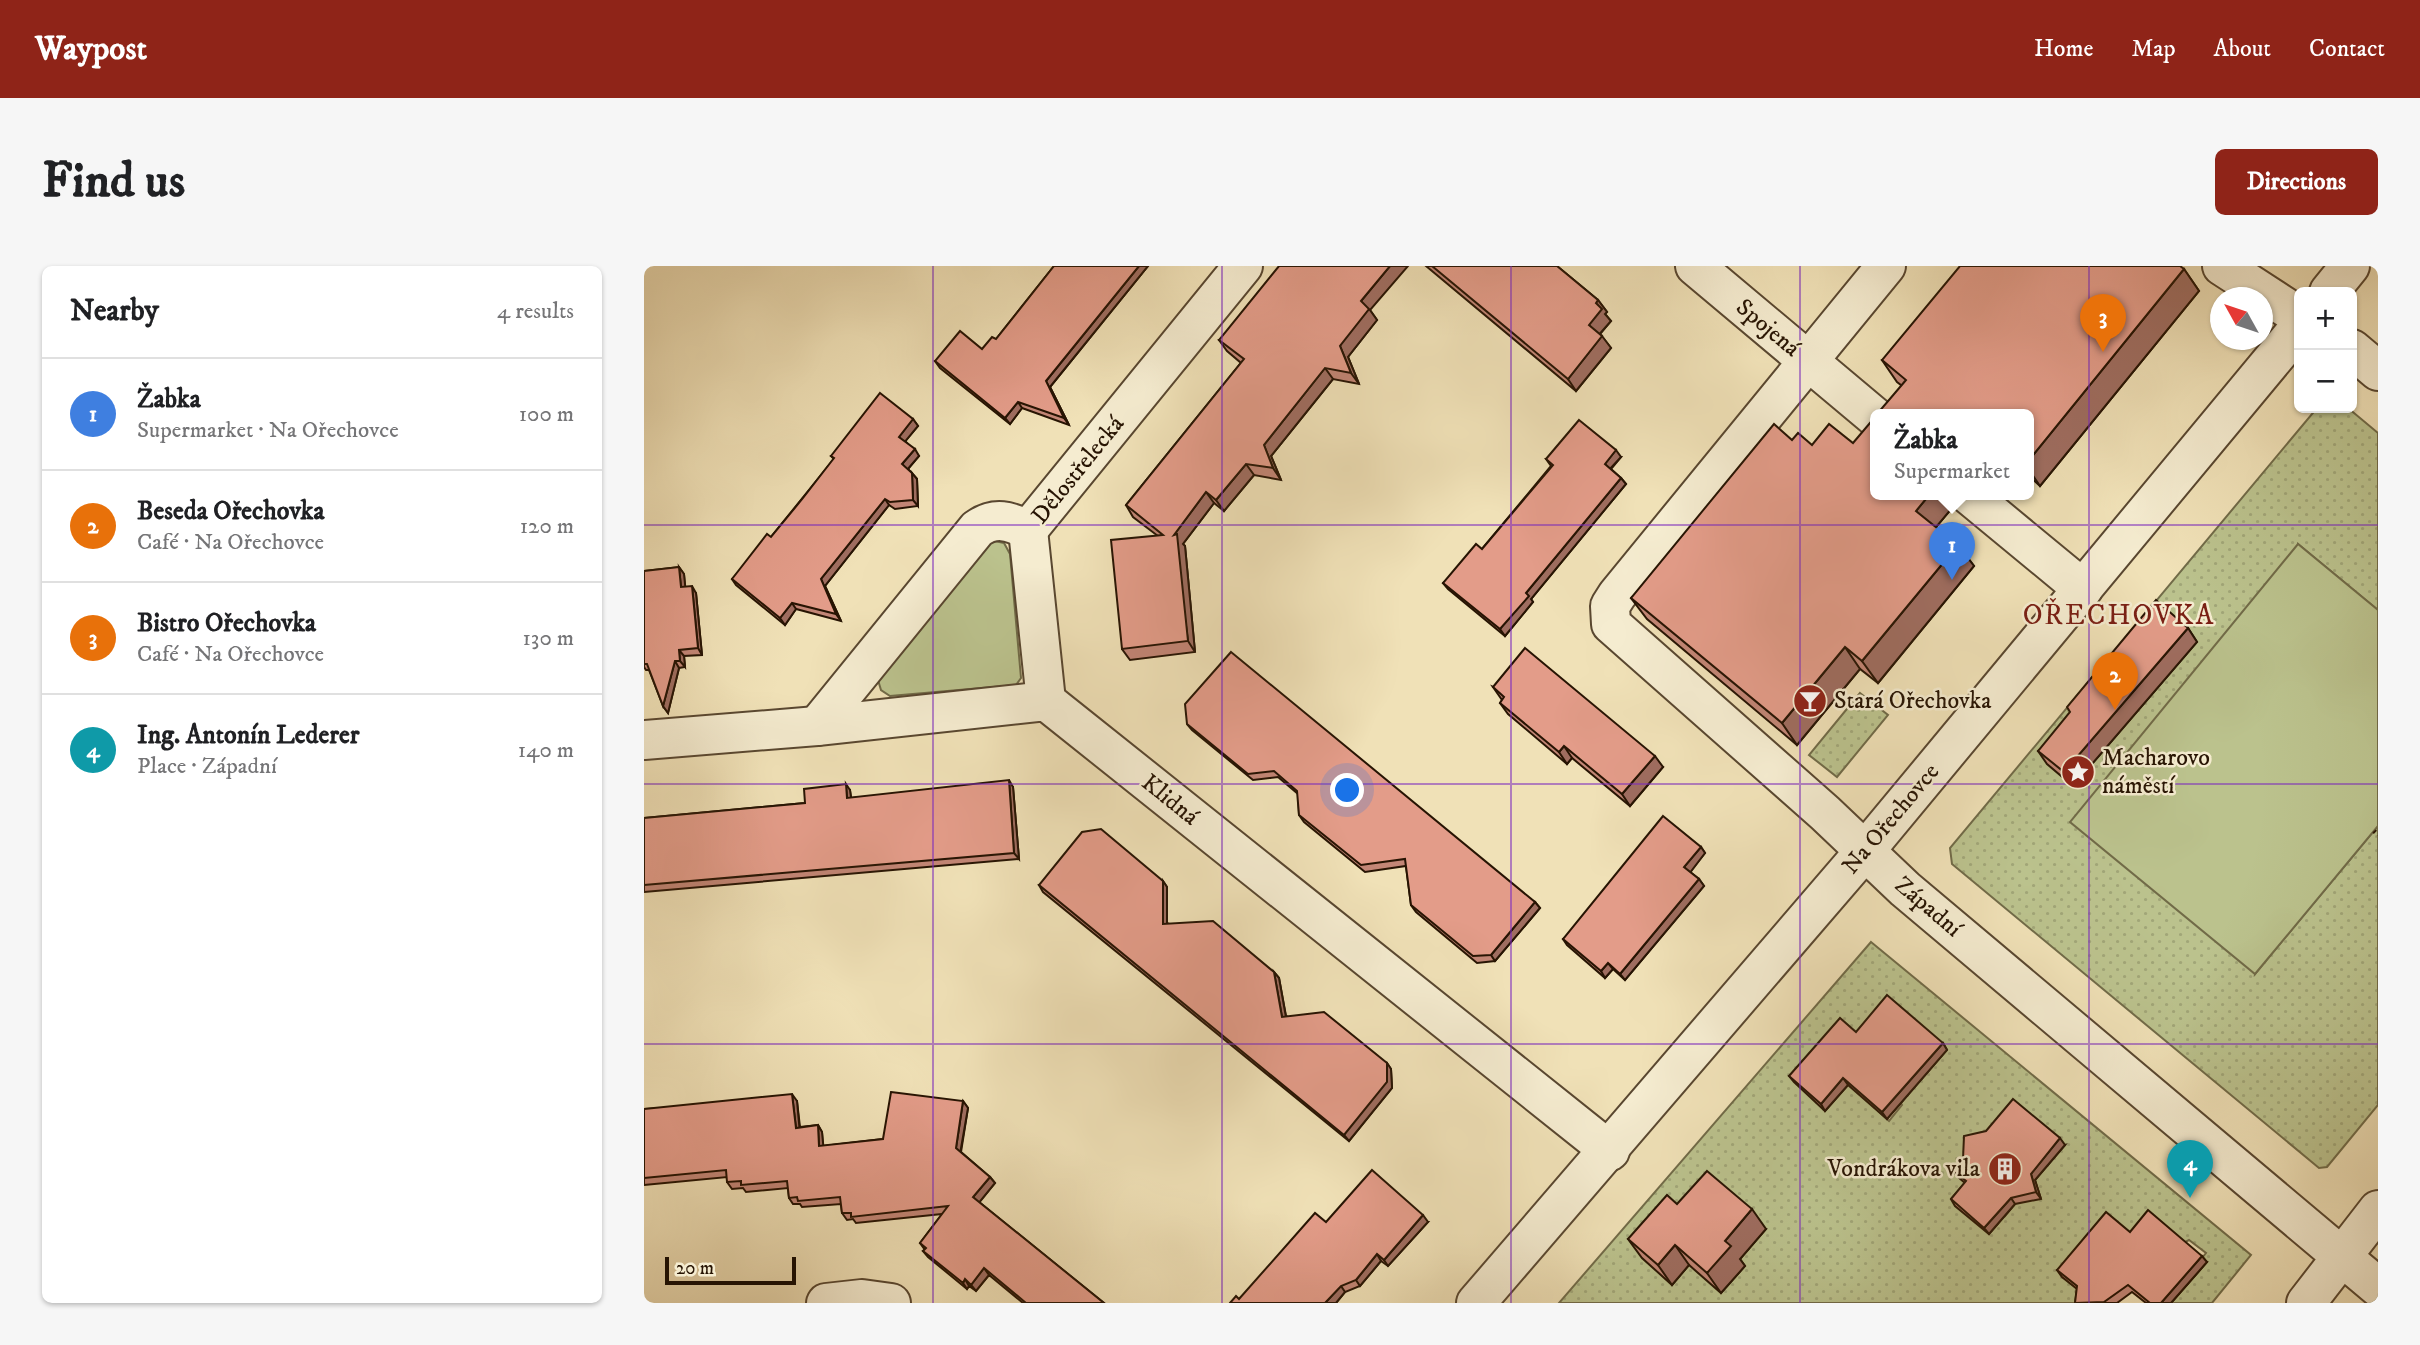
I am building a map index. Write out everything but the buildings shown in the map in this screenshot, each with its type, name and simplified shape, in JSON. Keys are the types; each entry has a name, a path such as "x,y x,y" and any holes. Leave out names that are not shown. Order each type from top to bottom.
{"street":[{"name":"Dělostřelecká","path":"817,726 977,529 996,520 1012,522 1028,530 1243,266"},
{"name":"Spojená","path":"1695,266 1870,413"},
{"path":"1808,362 1886,266"},
{"path":"2222,266 2294,313"},
{"path":"2333,287 2350,266"},
{"name":"Na Ořechovce","path":"1476,1303 1610,1151 1864,852 2294,334"},
{"path":"2353,350 2378,371"},
{"name":"Západní","path":"1808,362 1617,595 1610,606 1609,617 1623,636 1825,813 1864,852 2378,1287"},
{"path":"1975,500 2083,589"},
{"path":"644,740 817,726 1046,701 1028,530"},
{"name":"Klidná","path":"1046,701 1610,1151"},
{"path":"2306,1303 2378,1210"},
{"path":"826,1303 862,1299 891,1303"}],"green space":[{"path":"2313,413 2354,413 2378,433 2378,610 2298,544 2255,974 2378,826 2378,1105 2327,1167 2319,1168 1952,864 1950,848"},
{"path":"990,540 1004,543 1010,554 1021,678 1016,685 890,696 881,690 878,680"},
{"path":"2298,544 2378,610 2378,826 2255,974 2070,822"},
{"path":"1860,693 1888,715 1837,777 1809,755"},
{"path":"1871,942 2251,1255 2212,1303 2171,1303 2207,1262 2202,1258 2206,1253 2189,1240 2085,1296 2080,1303 1559,1303","holes":["1860,1038 1902,1105 1889,1121 1870,1102 1860,1084","1970,1188 2020,1198 2005,1216"]}],"place":[{"name":"Bistro Ořechovka","path":"2103,352"},
{"name":"Žabka","path":"1952,580"},
{"name":"Stará Ořechovka","path":"1810,701"},
{"name":"Beseda Ořechovka","path":"2115,710"},
{"name":"Macharovo náměstí","path":"2078,772"},
{"name":"Vondrákova vila","path":"2005,1169"},
{"name":"Ing. Antonín Lederer","path":"2190,1198"}],"district":[{"name":"OŘECHOVKA","path":"2119,615"}]}
